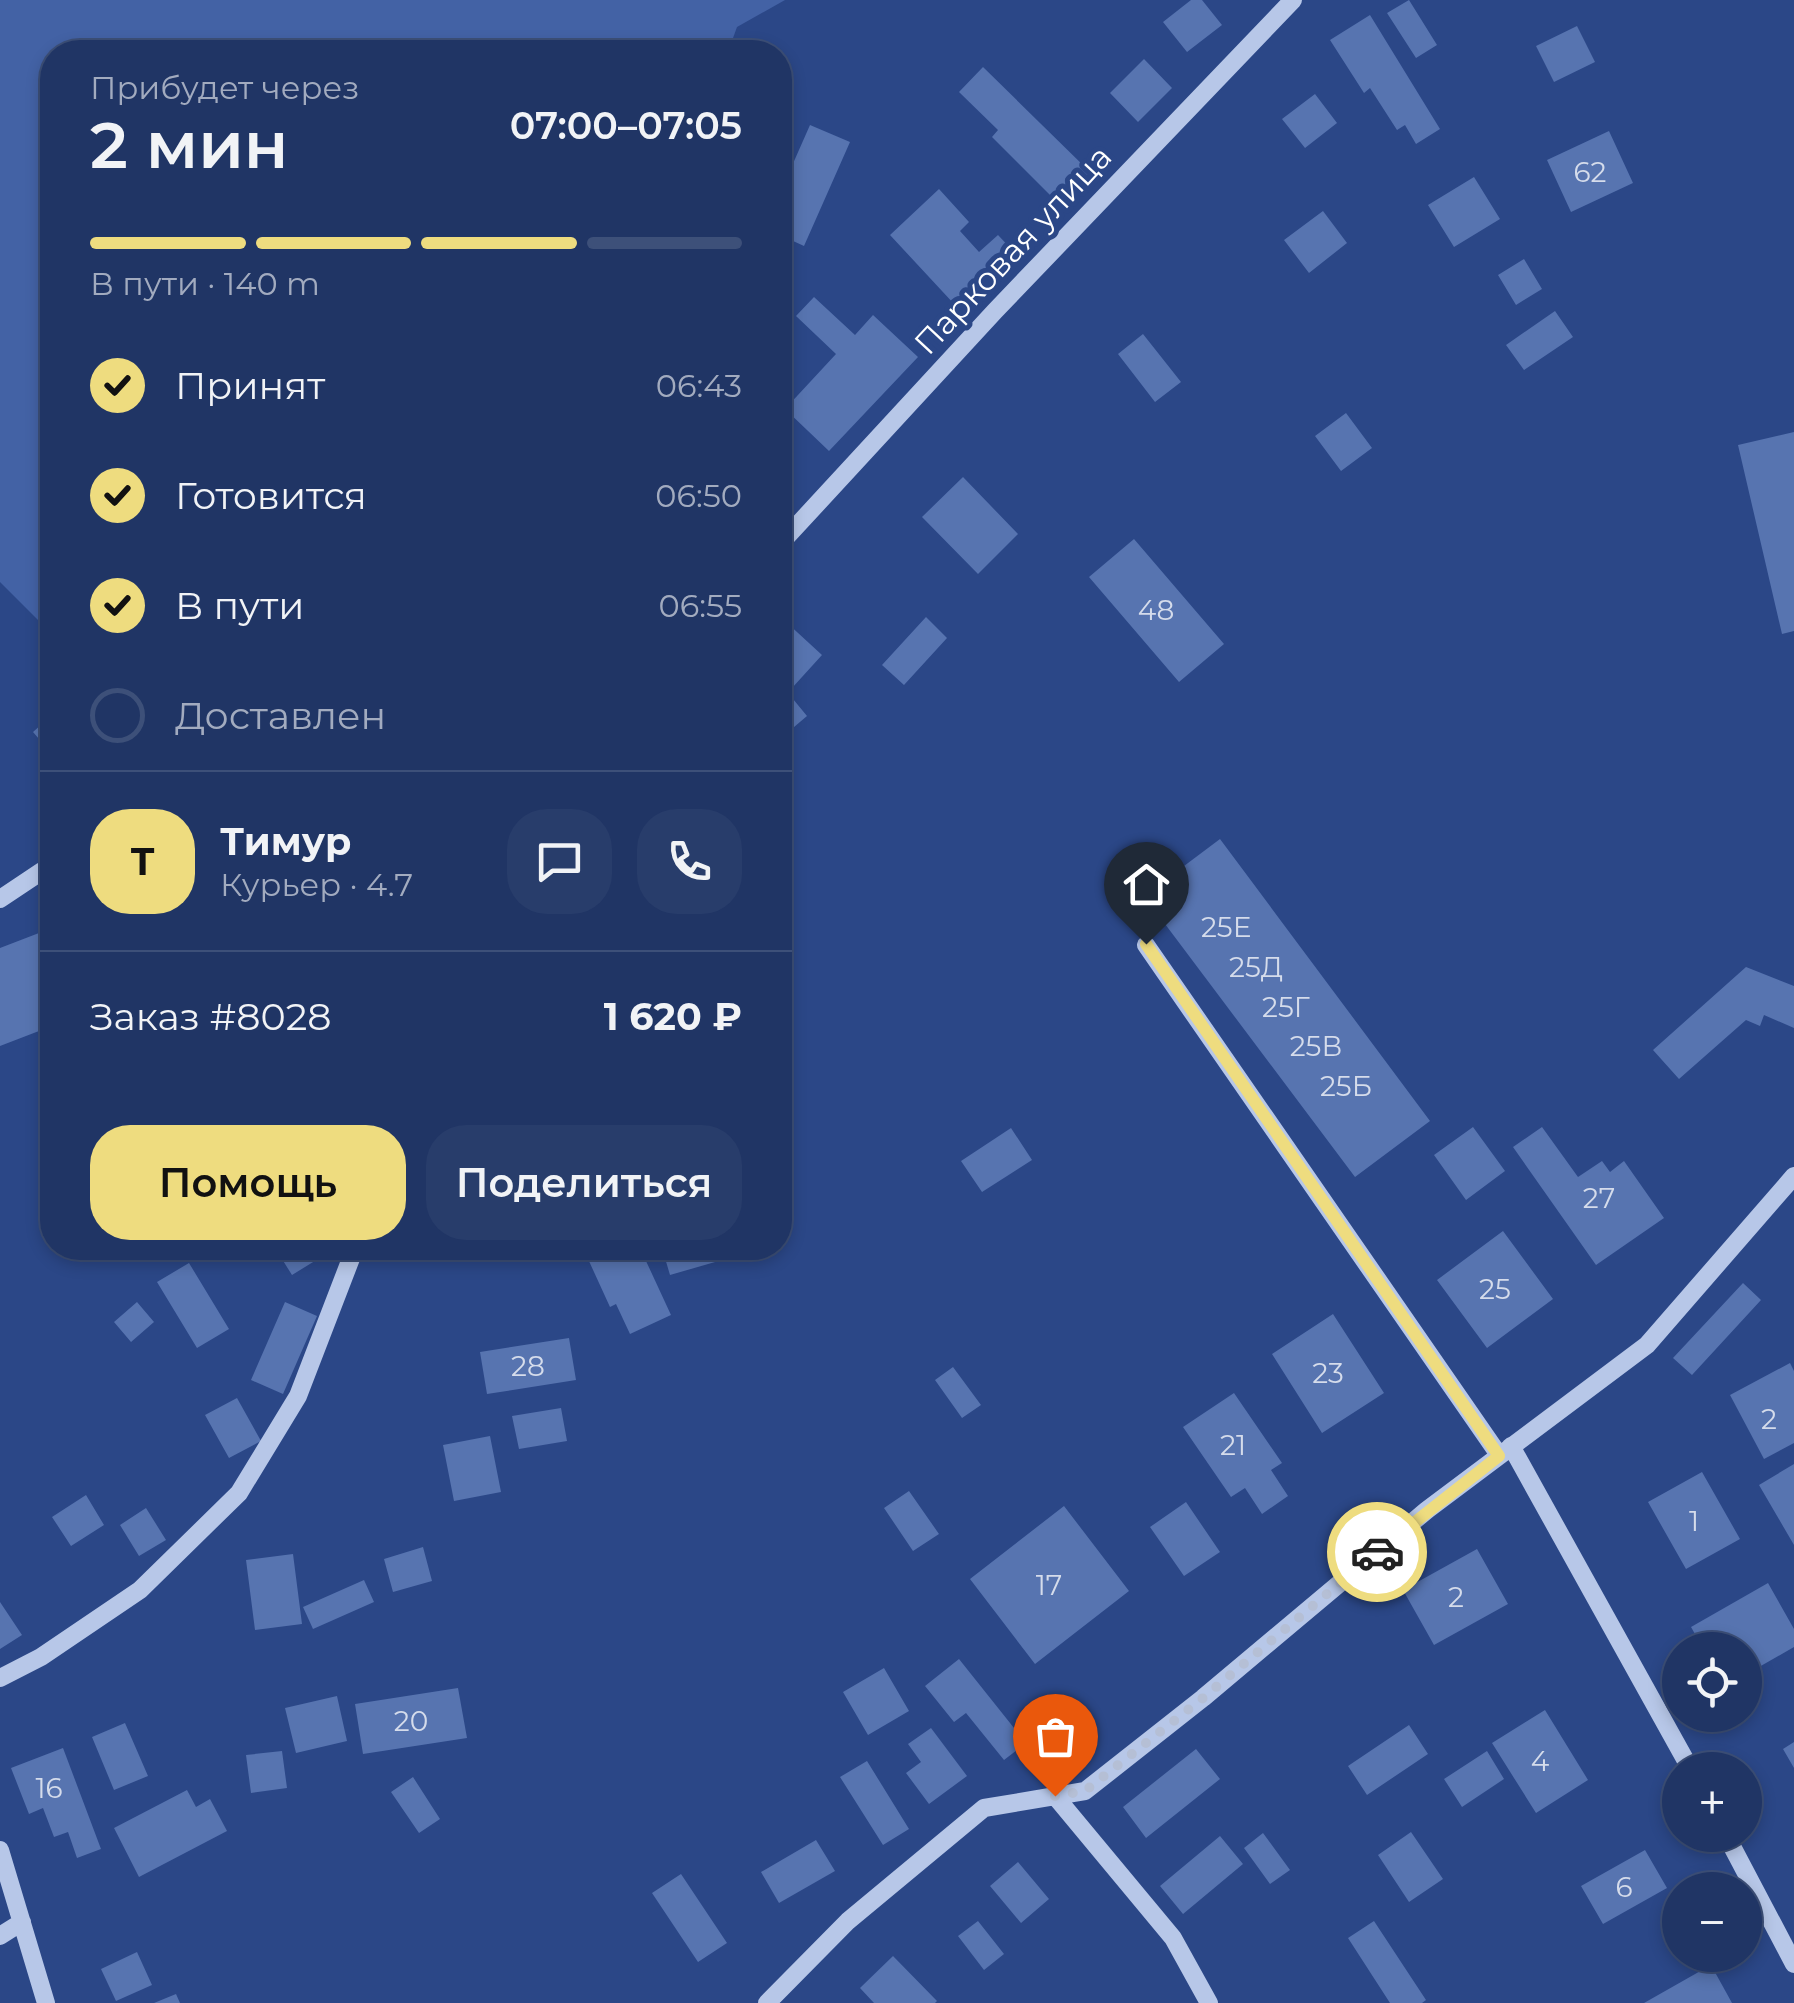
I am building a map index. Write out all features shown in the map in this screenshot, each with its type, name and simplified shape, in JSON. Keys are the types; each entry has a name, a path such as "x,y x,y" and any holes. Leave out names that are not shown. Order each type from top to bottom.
{"street":[{"name":"Парковая улица","path":"792,531 995,311 1293,0"},
{"path":"0,898 40,872"},
{"path":"1146,944 1505,1451 1681,1752"},
{"path":"767,2003 848,1921 984,1808 1085,1791 1428,1510 1647,1345 1793,1182"},
{"path":"0,1678 40,1658 140,1590 239,1494 298,1396 351,1260"},
{"path":"1055,1796 1173,1938 1210,2003"},
{"path":"0,1850 46,2003"},
{"path":"1735,1852 1794,1964"},
{"path":"0,1936 22,1922"}],"shaded area":[{"path":"0,0 785,0 737,27 732,40 40,40 40,622 0,582"}],"building":[{"path":"1191,0 1202,0 1222,25 1187,52 1163,22"},
{"path":"1409,0 1437,45 1416,58 1387,13"},
{"path":"1370,15 1440,129 1416,144 1405,125 1397,130 1370,88 1364,93 1330,40"},
{"path":"1577,26 1595,62 1554,82 1536,46"},
{"path":"1144,59 1172,88 1138,122 1110,93"},
{"path":"983,67 1090,172 1059,204 992,137 998,130 959,92"},
{"path":"1315,94 1337,123 1305,148 1282,119"},
{"path":"810,125 850,142 804,246 792,240 792,166"},
{"path":"1609,131 1633,183 1571,212 1547,160"},
{"path":"1474,177 1500,219 1454,247 1428,205"},
{"path":"939,189 969,222 960,231 979,252 998,235 1013,251 955,305 890,235"},
{"path":"1323,211 1347,243 1309,273 1284,240"},
{"path":"1524,259 1542,289 1516,305 1498,275"},
{"path":"814,297 855,335 873,315 918,357 829,451 792,416 792,401 836,354 796,316"},
{"path":"1555,311 1573,337 1524,370 1506,345"},
{"path":"1143,334 1181,382 1155,402 1118,354"},
{"path":"1346,413 1372,448 1341,471 1315,436"},
{"path":"1794,432 1794,631 1782,634 1738,445"},
{"path":"963,477 1018,534 978,574 922,517"},
{"path":"1134,539 1224,644 1179,682 1089,577"},
{"path":"926,617 947,638 904,685 882,665"},
{"path":"792,627 822,655 792,688"},
{"path":"792,700 807,716 792,729"},
{"path":"1220,839 1430,1121 1355,1177 1144,896"},
{"path":"40,933 40,1031 0,1046 0,948"},
{"path":"1746,967 1794,986 1794,1028 1764,1015 1760,1026 1746,1020 1679,1079 1653,1050"},
{"path":"1473,1127 1505,1171 1466,1200 1434,1155"},
{"path":"1542,1127 1578,1177 1602,1161 1610,1172 1624,1161 1664,1218 1596,1265 1513,1147"},
{"path":"1011,1128 1032,1160 982,1192 961,1161"},
{"path":"1503,1231 1553,1299 1487,1348 1437,1280"},
{"path":"283,1260 316,1260 292,1275"},
{"path":"588,1260 646,1260 671,1315 630,1334 616,1304 610,1307"},
{"path":"666,1260 722,1260 670,1275"},
{"path":"189,1263 229,1329 197,1348 157,1282"},
{"path":"1743,1283 1761,1300 1692,1375 1673,1358"},
{"path":"137,1302 154,1322 131,1342 114,1322"},
{"path":"285,1302 317,1316 283,1394 251,1380"},
{"path":"1333,1314 1384,1393 1322,1433 1272,1354"},
{"path":"569,1338 576,1380 487,1394 480,1352"},
{"path":"1790,1363 1794,1371 1794,1443 1764,1459 1730,1395"},
{"path":"953,1367 981,1405 962,1418 935,1380"},
{"path":"1234,1393 1282,1463 1271,1470 1288,1496 1262,1514 1245,1488 1231,1497 1183,1427"},
{"path":"237,1398 261,1441 229,1458 205,1415"},
{"path":"561,1408 567,1441 519,1449 512,1416"},
{"path":"490,1436 501,1492 454,1501 443,1445"},
{"path":"1794,1464 1794,1545 1759,1485"},
{"path":"1702,1472 1740,1539 1686,1569 1648,1502"},
{"path":"909,1491 939,1534 913,1551 884,1508"},
{"path":"86,1495 104,1525 71,1546 52,1517"},
{"path":"1186,1502 1220,1552 1184,1576 1150,1527"},
{"path":"1064,1506 1129,1591 1035,1664 970,1579"},
{"path":"146,1508 166,1540 139,1556 120,1525"},
{"path":"423,1547 432,1581 393,1592 384,1559"},
{"path":"1477,1549 1508,1604 1434,1645 1403,1590"},
{"path":"293,1554 302,1624 255,1630 246,1560"},
{"path":"364,1580 374,1602 313,1629 303,1607"},
{"path":"1768,1583 1794,1629 1794,1647 1762,1665 1762,1632 1694,1632 1691,1627"},
{"path":"0,1602 22,1635 0,1649"},
{"path":"959,1659 1026,1743 1004,1760 966,1713 954,1722 925,1686"},
{"path":"884,1668 909,1711 868,1735 843,1692"},
{"path":"458,1688 467,1738 363,1754 355,1704"},
{"path":"337,1696 347,1741 296,1753 285,1708"},
{"path":"1545,1710 1588,1780 1536,1813 1492,1743"},
{"path":"125,1723 148,1776 114,1790 92,1737"},
{"path":"1409,1725 1428,1754 1367,1795 1348,1766"},
{"path":"931,1728 967,1776 929,1804 906,1773 921,1762 908,1744"},
{"path":"1794,1742 1794,1768 1783,1749"},
{"path":"63,1748 101,1849 77,1858 68,1832 54,1837 43,1808 29,1814 11,1768"},
{"path":"1196,1749 1220,1779 1146,1838 1123,1807"},
{"path":"282,1751 287,1788 251,1793 246,1755"},
{"path":"1487,1751 1504,1779 1462,1807 1444,1779"},
{"path":"867,1761 909,1829 883,1845 840,1777"},
{"path":"413,1777 440,1819 419,1833 391,1792"},
{"path":"187,1790 196,1807 210,1799 227,1831 139,1877 114,1828"},
{"path":"1411,1832 1443,1879 1409,1902 1378,1855"},
{"path":"1263,1833 1290,1870 1270,1884 1244,1848"},
{"path":"1220,1836 1243,1864 1183,1914 1160,1886"},
{"path":"816,1840 835,1871 779,1903 761,1872"},
{"path":"1645,1850 1662,1879 1662,1891 1603,1924 1581,1886"},
{"path":"1018,1862 1049,1899 1021,1923 990,1886"},
{"path":"681,1874 727,1943 698,1962 652,1893"},
{"path":"978,1921 1004,1954 984,1970 958,1936"},
{"path":"1374,1921 1426,2000 1422,2003 1390,2003 1348,1938"},
{"path":"137,1952 152,1985 116,2001 101,1969"},
{"path":"893,1956 935,2003 874,2003 860,1988"},
{"path":"1699,1972 1715,1972 1732,2003 1644,2003"},
{"path":"176,1994 180,2003 154,2003"}],"way so far":[{"path":"1055,1796 1085,1791 1377,1552"}],"route":[{"path":"1146,944 1499,1456 1377,1552"}]}
